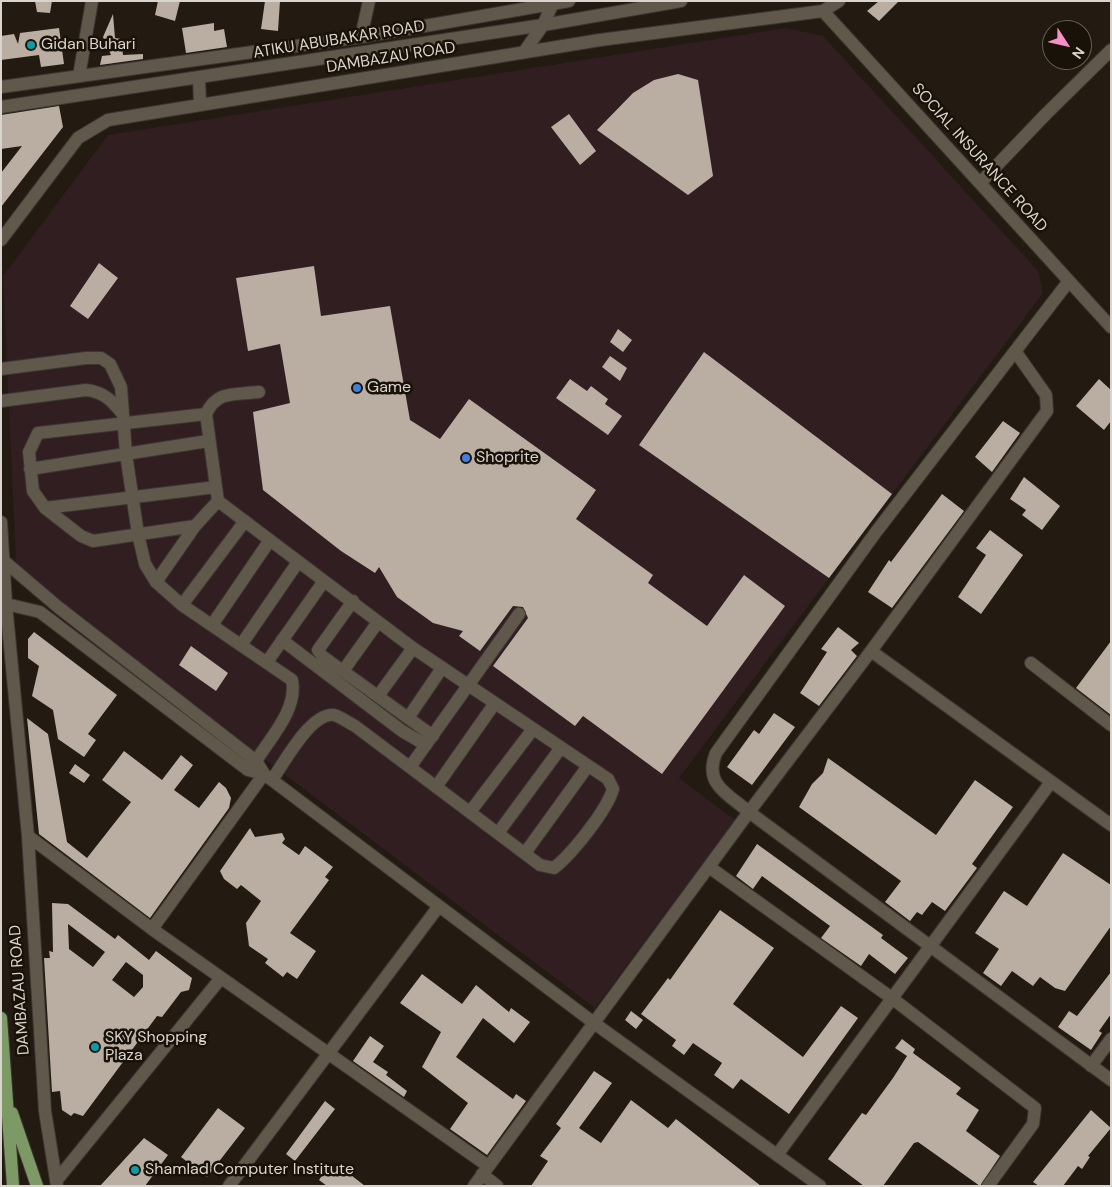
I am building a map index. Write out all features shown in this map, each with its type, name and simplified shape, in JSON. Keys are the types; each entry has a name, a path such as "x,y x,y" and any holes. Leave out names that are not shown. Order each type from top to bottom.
{"main road":[{"path":"1,1018 13,1186"},
{"path":"7,1100 38,1186"}],"street":[{"path":"80,76 92,1"},
{"path":"361,37 368,1"},
{"path":"1,87 361,37 554,2 569,1"},
{"name":"ATIKU ABUBAKAR ROAD","path":"1,107 544,25 681,1"},
{"name":"DAMBAZAU ROAD","path":"1,240 78,138 108,120 524,52 823,11 839,1"},
{"path":"524,52 544,25 554,2"},
{"name":"SOCIAL INSURANCE ROAD","path":"823,11 1111,328"},
{"path":"980,183 1111,50"},
{"path":"199,78 200,105"},
{"path":"1069,281 876,532 716,753 711,765 712,776 717,785 749,812 1111,1080"},
{"path":"474,1186 749,812 871,652 1047,411 1046,395 1015,351"},
{"path":"1,370 86,358 101,358 110,364 121,387 126,454 138,534 146,564 156,582 182,605 292,680 294,690 291,705 256,761"},
{"path":"1,401 86,390 98,391 109,398 123,419"},
{"path":"152,929 268,777 311,724 322,717 335,715 356,726 540,865 554,868 564,860 610,801 613,789 608,779 560,749 413,648 218,501 208,441 206,414 212,402 220,397 258,392"},
{"path":"195,526 92,541 81,536 45,508 33,491 29,452 38,433 123,419 206,414"},
{"path":"30,469 208,441"},
{"path":"45,508 216,487"},
{"path":"156,582 195,526 218,501"},
{"path":"182,605 245,521"},
{"name":"DAMBAZAU ROAD","path":"1,522 6,604 28,836 45,1111 56,1183"},
{"path":"212,625 270,540"},
{"path":"4,561 58,607 256,761 268,777 594,1023 820,1186"},
{"path":"241,645 298,562"},
{"path":"267,662 324,581"},
{"path":"353,601 318,650 322,656 408,718 430,740"},
{"path":"6,604 40,612 248,770 268,777"},
{"path":"410,767 470,686 519,614"},
{"path":"343,671 378,622"},
{"path":"282,640 402,731 430,740"},
{"path":"378,696 413,648"},
{"path":"871,652 1111,825"},
{"path":"1031,663 1111,724"},
{"path":"408,718 442,668"},
{"path":"436,787 495,703"},
{"path":"470,812 533,729"},
{"path":"498,833 560,749"},
{"path":"525,853 588,766"},
{"path":"777,1155 1052,782"},
{"path":"28,836 152,929 328,1053 485,1170 497,1186"},
{"path":"709,867 893,999 1034,1108 1033,1124 988,1186"},
{"path":"229,1186 439,906"},
{"path":"56,1183 221,978"},
{"path":"1091,1066 1111,1039"}],"shaded area":[{"path":"786,28 823,36 1038,271 1043,293 679,778 735,820 595,1008 37,588 16,564 3,276 108,135"}],"building":[{"path":"35,1 52,1 50,13 37,12"},
{"path":"158,1 180,1 175,21 155,15"},
{"path":"265,1 280,1 278,31 261,29"},
{"path":"879,1 899,1 879,21 867,11"},
{"path":"113,14 115,38 121,39 123,55 143,54 143,59 100,65 102,56 111,55 103,37"},
{"path":"214,23 214,31 224,29 227,47 186,53 182,28"},
{"name":"Gidan Buhari","path":"59,28 64,64 41,67 39,55 1,60 1,36 14,34 18,44 20,33"},
{"path":"678,74 698,80 713,176 688,195 597,130 633,93 654,80"},
{"path":"59,106 63,127 1,207 1,173 22,146 1,149 1,115"},
{"path":"569,114 596,151 580,165 551,127"},
{"path":"99,263 118,278 88,319 70,306"},
{"path":"314,266 321,316 390,306 410,420 440,439 469,399 596,490 576,519 653,575 648,583 707,626 744,575 785,606 662,774 583,716 575,726 493,666 528,618 523,607 513,606 480,651 459,636 463,631 433,623 397,597 379,567 375,573 341,551 263,490 253,412 290,403 280,344 248,351 236,278"},
{"path":"618,329 632,340 623,352 610,342"},
{"path":"704,352 892,494 829,578 639,445"},
{"path":"610,356 627,368 620,381 602,367"},
{"path":"570,379 587,391 591,386 608,399 605,404 622,416 608,435 556,398"},
{"path":"1099,379 1111,390 1111,421 1104,430 1076,406"},
{"path":"1003,421 1020,433 992,472 975,457"},
{"path":"1024,477 1060,506 1042,530 1022,515 1026,510 1010,499"},
{"path":"942,494 964,511 892,608 868,592 889,560 891,562"},
{"path":"990,530 1023,555 981,614 958,597 986,555 976,548"},
{"path":"838,627 859,643 851,650 857,656 819,706 800,693 827,652 821,649"},
{"path":"34,632 117,695 88,734 96,740 84,757 58,739 53,710 32,696 39,666 28,658 28,639"},
{"path":"1111,641 1111,715 1076,688"},
{"path":"191,646 228,673 216,691 179,665"},
{"path":"774,713 795,727 752,785 727,767 754,730 759,734"},
{"path":"27,718 48,734 67,842 87,858 131,802 102,780 124,751 162,780 181,755 193,765 174,790 199,808 219,782 226,788 231,798 229,808 150,918 39,834"},
{"path":"828,758 936,835 975,780 1013,807 972,864 977,868 945,911 932,902 922,915 917,912 910,921 885,902 901,881 799,807 812,784 823,773"},
{"path":"75,764 90,775 84,783 69,773"},
{"path":"250,828 255,837 282,833 285,839 282,843 299,855 305,846 333,867 325,877 329,880 290,933 316,951 297,979 287,972 283,977 265,963 268,959 249,946 246,923 261,901 241,885 237,889 224,879 220,871"},
{"path":"757,844 883,935 881,938 908,958 895,974 869,954 861,966 821,938 830,926 762,876 753,889 736,876"},
{"path":"1063,853 1111,885 1111,926 1065,991 1055,988 1040,977 1033,986 1012,971 1001,986 983,973 999,949 975,933 1004,891 1027,906"},
{"name":"SKY Shopping Plaza","path":"52,903 68,904 115,939 118,935 149,960 156,951 192,978 189,990 181,992 162,1017 157,1016 83,1116 74,1113 71,1116 62,1110 60,1091 52,1092 44,958 50,958 49,951 53,952","holes":["68,924 105,952 93,967 69,949","126,962 143,975 143,987 134,997 112,980"]},
{"path":"720,910 774,948 733,1004 803,1057 841,1006 858,1018 789,1114 741,1079 733,1089 714,1075 722,1063 693,1043 684,1055 672,1046 676,1040 641,1014 668,978 670,980"},
{"path":"1111,972 1111,1014 1099,1031 1102,1033 1091,1050 1058,1027 1069,1011 1077,1016"},
{"path":"422,974 462,1004 476,985 509,1012 511,1008 530,1022 514,1043 483,1018 456,1057 513,1099 516,1094 526,1101 487,1155 450,1129 468,1103 422,1067 441,1032 400,1003"},
{"path":"631,1011 643,1020 636,1029 625,1020"},
{"path":"370,1036 384,1046 373,1062 388,1072 386,1075 407,1091 404,1097 353,1061"},
{"path":"902,1039 915,1049 913,1053 961,1088 956,1094 979,1110 966,1131 1000,1156 980,1186 918,1142 914,1143 883,1186 864,1186 828,1159 862,1113 866,1115 907,1056 895,1048"},
{"path":"594,1071 612,1083 579,1128 601,1143 631,1100 668,1128 676,1119 761,1186 531,1186 548,1161 540,1156 561,1128 556,1124"},
{"path":"325,1101 335,1109 295,1161 286,1154"},
{"path":"218,1108 245,1128 207,1177 181,1157"},
{"path":"1091,1110 1111,1128 1088,1156 1090,1157 1082,1169 1078,1166 1063,1186 1039,1186 1033,1182"},
{"name":"Shamlad Computer Institute","path":"144,1138 168,1155 145,1186 100,1186"},
{"path":"329,1165 345,1176 347,1172 365,1186 327,1186 319,1180"}],"place":[{"name":"Gidan Buhari","path":"31,45"},
{"name":"Game","path":"357,388"},
{"name":"Shoprite","path":"466,458"},
{"name":"SKY Shopping Plaza","path":"95,1047"},
{"name":"Shamlad Computer Institute","path":"135,1170"}]}
